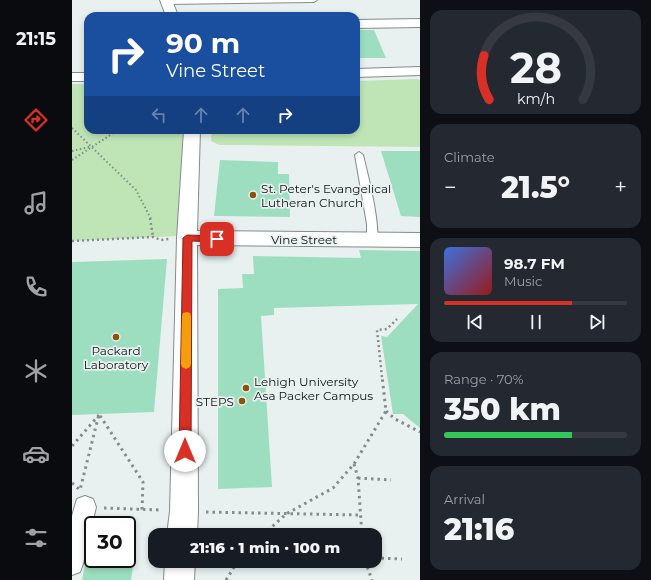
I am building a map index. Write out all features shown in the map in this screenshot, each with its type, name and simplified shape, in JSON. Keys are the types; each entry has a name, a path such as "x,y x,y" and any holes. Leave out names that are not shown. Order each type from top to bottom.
{"street":[{"path":"167,1 171,12"},
{"path":"360,24 420,23"},
{"path":"360,73 420,71"},
{"path":"72,77 84,78"},
{"path":"183,523 187,238 192,134"},
{"name":"Vine Street","path":"187,238 420,240"},
{"path":"72,564 85,507"},
{"path":"179,580 180,568"}],"lane":[{"path":"167,1 314,0"},
{"path":"359,155 372,224 372,240"}],"path":[{"path":"72,128 136,190 151,220 153,237"},
{"path":"72,160 112,134"},
{"path":"72,151 92,147"},
{"path":"72,241 153,237 161,240"},
{"path":"271,528 286,514 333,488 354,464 386,411 378,330 387,329 397,319"},
{"path":"386,411 395,419 420,432"},
{"path":"99,414 143,482 142,510"},
{"path":"72,446 99,414"},
{"path":"72,483 80,490 99,414"},
{"path":"354,464 358,478 361,528"},
{"path":"358,478 369,480 391,480"},
{"path":"85,507 142,510 183,523 286,514 360,515"},
{"path":"382,558 402,559"},
{"path":"226,580 232,568"},
{"path":"368,568 372,580"}],"green space":[{"path":"420,80 420,147 219,145 211,141 212,134 360,134 360,81"},
{"path":"72,84 84,84 84,134 183,134 178,236 72,241"}],"building":[{"path":"360,30 374,30 386,58 360,58"},
{"path":"381,151 420,151 420,217 401,216"},
{"name":"St. Peter's Evangelical Lutheran Church","path":"220,160 278,162 278,174 289,174 290,217 214,216"},
{"name":"STEPS","path":"359,250 420,251 420,428 403,414 393,414 381,336 387,337 418,304 274,308 274,315 261,316 272,487 218,489 218,289 243,288 242,274 254,274 253,256 361,258"},
{"name":"Packard Laboratory","path":"167,259 154,412 72,415 72,262"},
{"path":"84,568 133,568 131,580 82,580"}],"slow traffic":[{"path":"186,364 187,316"}],"place":[{"name":"St. Peter's Evangelical Lutheran Church","path":"253,195"},
{"name":"Packard Laboratory","path":"116,337"},
{"name":"Lehigh University Asa Packer Campus","path":"246,388"},
{"name":"STEPS","path":"242,401"}],"route":[{"path":"185,451 187,238 217,239"}]}
